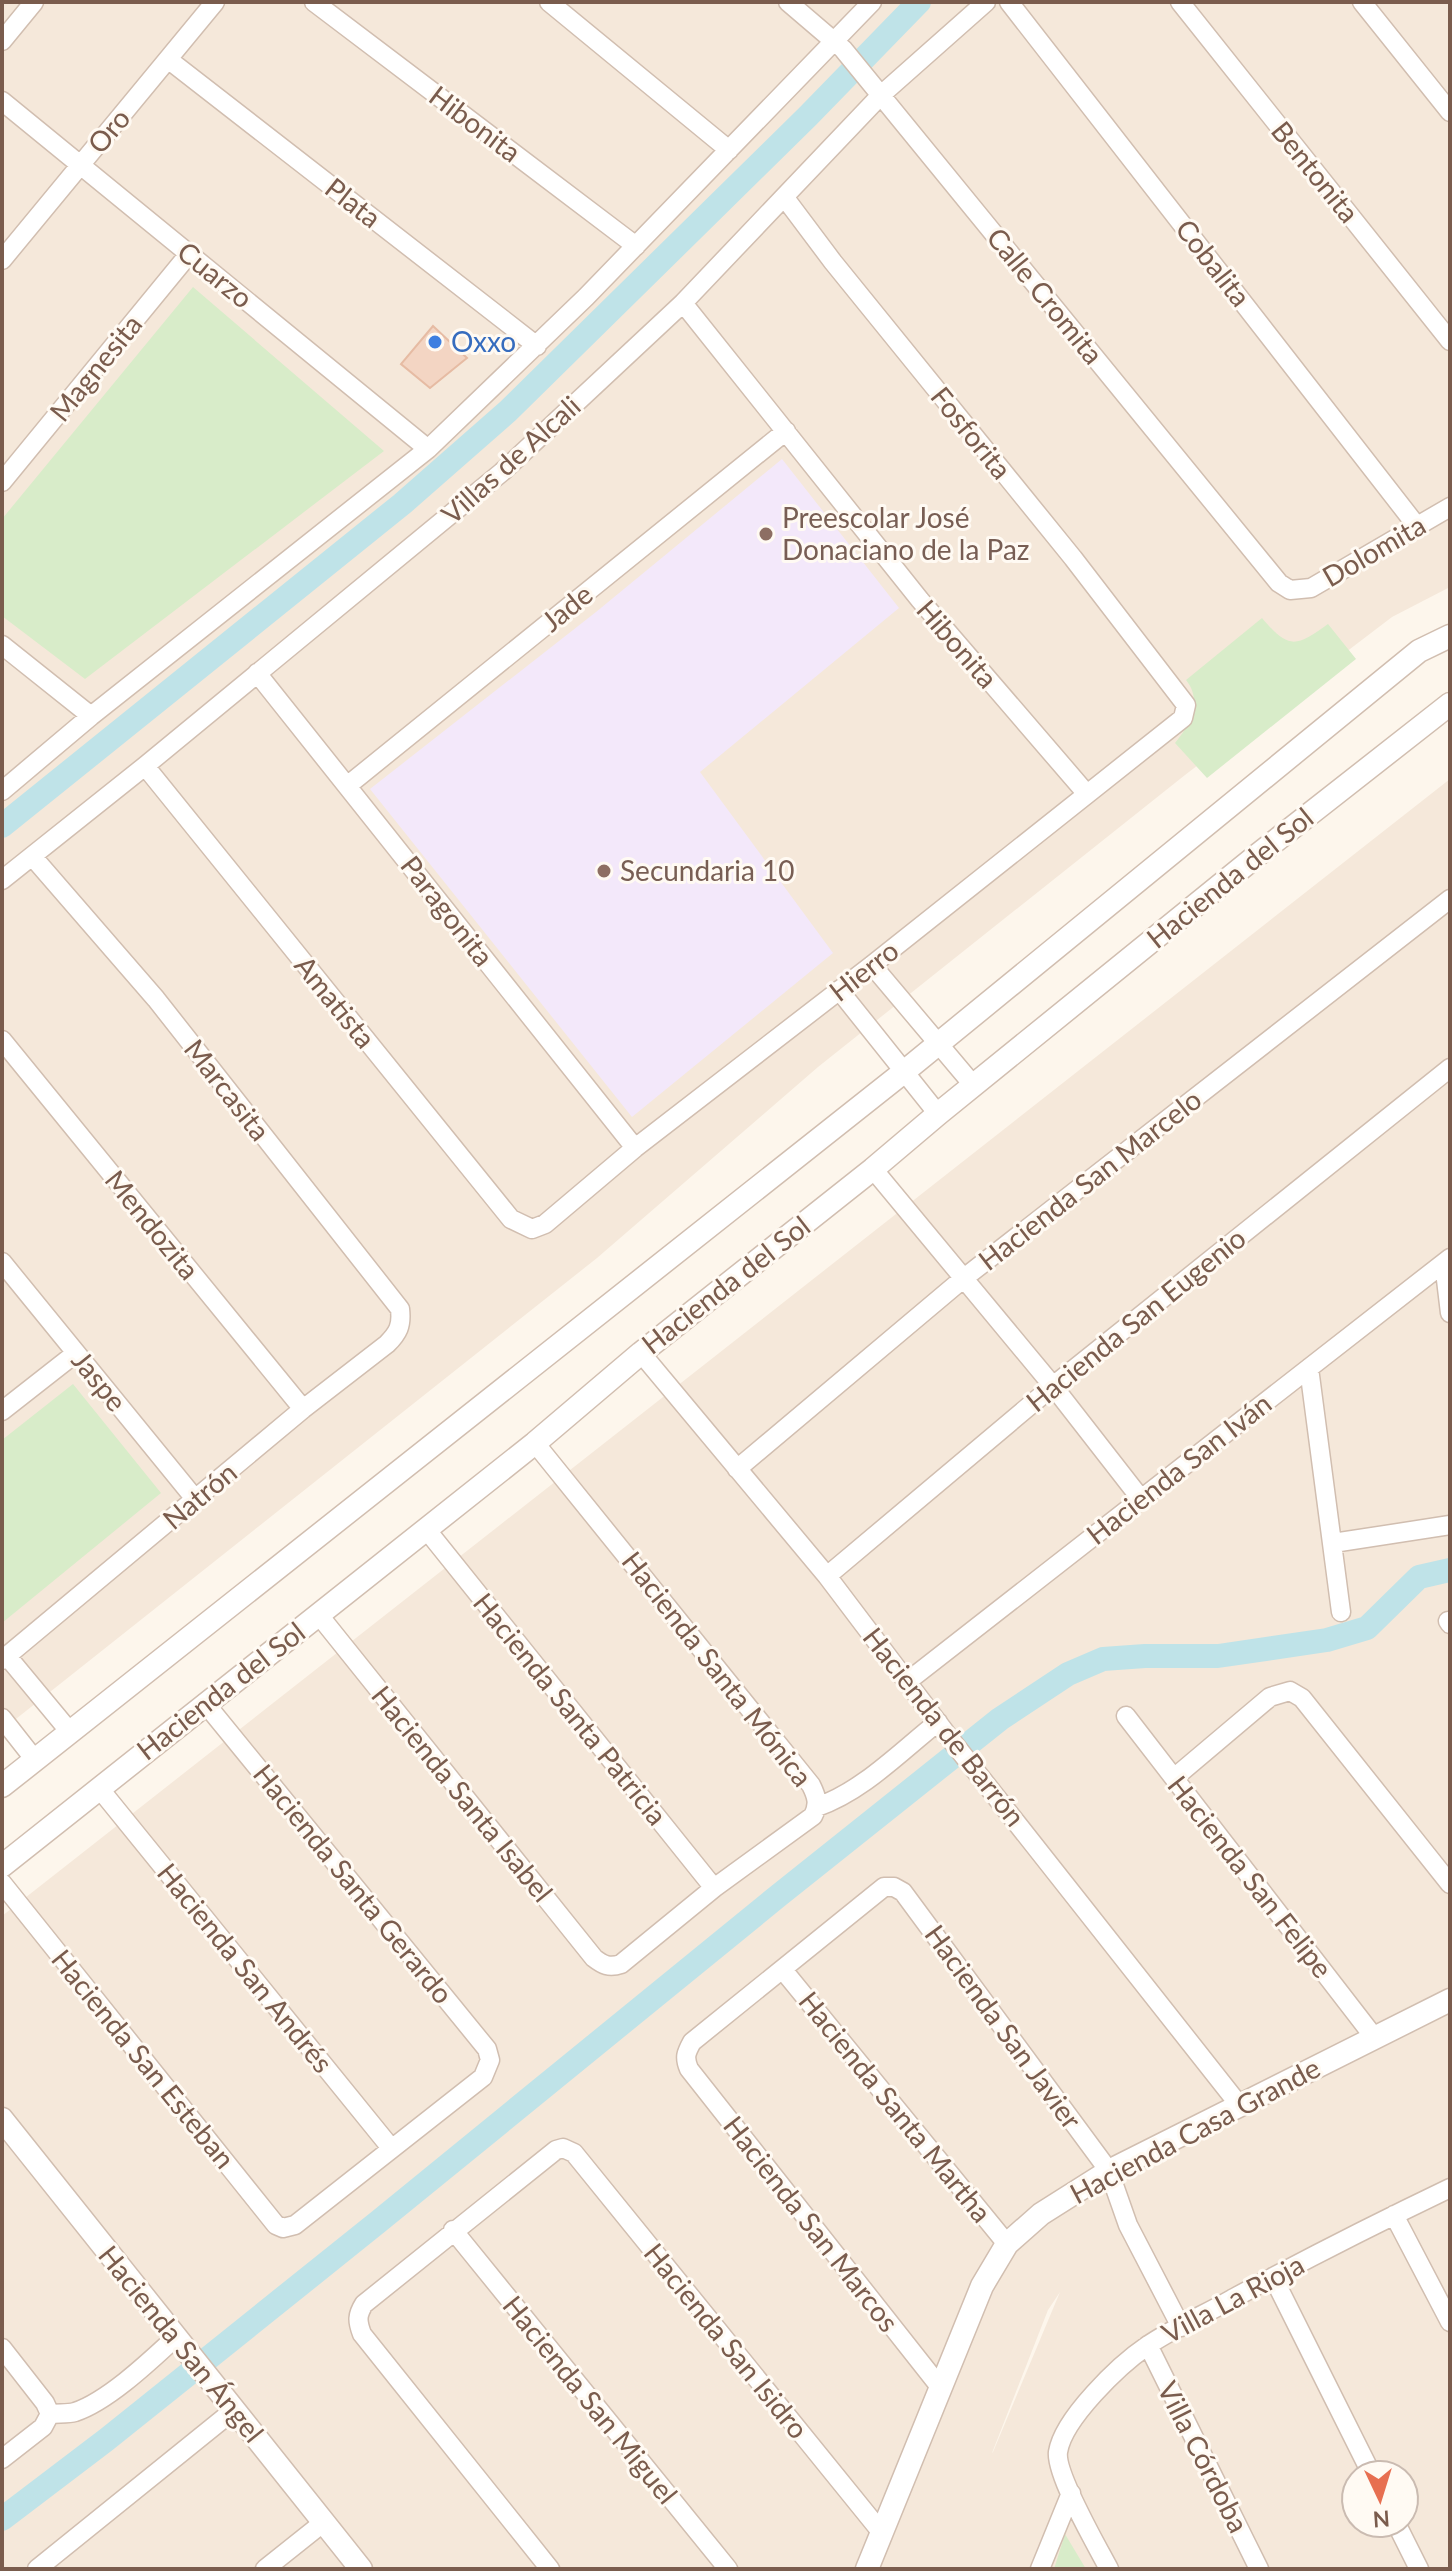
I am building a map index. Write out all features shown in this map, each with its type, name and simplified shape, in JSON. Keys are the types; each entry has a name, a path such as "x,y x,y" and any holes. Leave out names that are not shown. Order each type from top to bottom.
{"street":[{"path":"2,41 34,2"},
{"name":"Oro","path":"2,260 215,2"},
{"name":"Hibonita","path":"314,2 636,246"},
{"path":"549,2 729,150"},
{"name":"Calle Cromita","path":"788,2 839,44 1279,583 1298,591"},
{"path":"2,791 91,716 428,449 537,346 729,150 839,44 872,2"},
{"name":"Villas de Alcali","path":"2,880 502,472 683,303 785,198 877,90 986,2"},
{"name":"Cobalita","path":"1009,2 1416,525"},
{"name":"Bentonita","path":"1180,2 1450,341"},
{"path":"1362,2 1450,112"},
{"name":"Plata","path":"169,60 537,346"},
{"name":"Cuarzo","path":"2,101 428,449"},
{"name":"Fosforita","path":"785,198 852,286 1073,558 1186,705"},
{"name":"Magnesita","path":"2,482 189,254"},
{"name":"Hibonita","path":"683,303 920,600 1086,793"},
{"name":"Jade","path":"347,786 786,431"},
{"name":"Dolomita","path":"1298,591 1311,588 1450,507"},
{"name":"Hacienda del Sol","path":"2,1786 905,1071 1419,651 1450,636"},
{"path":"2,645 91,716"},
{"name":"Paragonita","path":"257,673 635,1148"},
{"name":"Hacienda del Sol","path":"2,1866 535,1443 641,1353 873,1169 1255,857 1450,704"},
{"name":"Hierro","path":"532,1229 545,1224 635,1148 1183,718 1186,705"},
{"name":"Amatista","path":"145,766 511,1219 532,1229"},
{"name":"Marcasita","path":"32,856 156,999 400,1309 398,1333"},
{"name":"Hacienda San Marcelo","path":"737,1469 964,1278 1450,899"},
{"path":"872,965 974,1086"},
{"path":"839,990 938,1114"},
{"name":"Mendozita","path":"2,1040 303,1409"},
{"name":"Hacienda San Eugenio","path":"827,1576 1053,1386 1450,1068"},
{"path":"873,1169 1053,1386 1141,1499"},
{"path":"1447,1261 1450,1313"},
{"name":"Hacienda San Iván","path":"908,1681 1447,1261"},
{"name":"Jaspe","path":"2,1262 196,1500"},
{"name":"Natrón","path":"5,1658 398,1333"},
{"path":"2,1411 76,1353"},
{"name":"Hacienda de Barrón","path":"641,1353 827,1576 943,1729 1240,2106"},
{"path":"1309,1368 1341,1612"},
{"name":"Hacienda Santa Mónica","path":"535,1443 811,1785 817,1797 813,1816 714,1888 621,1964 612,1967"},
{"path":"1333,1543 1450,1525"},
{"name":"Hacienda Santa Patricia","path":"426,1529 714,1888"},
{"name":"Hacienda Santa Isabel","path":"318,1614 594,1958 612,1967"},
{"path":"5,1658 70,1732"},
{"path":"1174,1778 1270,1697 1290,1691 1302,1698 1450,1884"},
{"name":"Hacienda Santa Gerardo","path":"205,1703 487,2049 490,2060 483,2077 391,2148"},
{"name":"Hacienda San Felipe","path":"1126,1716 1374,2037"},
{"path":"2,1718 35,1760"},
{"path":"817,1807 838,1800 943,1729"},
{"name":"Hacienda San Andrés","path":"99,1788 391,2148"},
{"name":"Hacienda San Esteban","path":"2,1883 276,2225 287,2228 295,2225 391,2148"},
{"name":"Hacienda San Javier","path":"783,1970 875,1892 884,1887 894,1887 903,1892 1109,2171 1128,2225 1181,2327"},
{"name":"Hacienda San Marcos","path":"783,1970 692,2042 685,2060 940,2387"},
{"name":"Hacienda Santa Martha","path":"783,1970 1007,2244"},
{"name":"Hacienda Casa Grande","path":"867,2569 982,2286 1007,2244 1041,2214 1109,2171 1450,2000"},
{"name":"Hacienda San Ángel","path":"2,2119 361,2569"},
{"name":"Hacienda San Isidro","path":"453,2230 556,2150 569,2149 882,2533"},
{"name":"Villa La Rioja","path":"1071,2493 1057,2456 1068,2425 1114,2373 1148,2345 1273,2277 1450,2188"},
{"path":"1394,2215 1450,2322"},
{"path":"453,2230 364,2304 358,2314 362,2334 550,2569"},
{"name":"Hacienda San Miguel","path":"453,2230 728,2569"},
{"path":"1273,2277 1364,2459"},
{"path":"50,2414 73,2413 89,2406 182,2344"},
{"name":"Villa Córdoba","path":"1148,2345 1259,2569"},
{"path":"2,2348 45,2403 50,2414"},
{"path":"37,2569 230,2405"},
{"path":"2,2459 43,2427 50,2414"},
{"path":"1040,2569 1071,2493"},
{"path":"1071,2493 1109,2569"},
{"path":"265,2569 324,2522"},
{"path":"1404,2539 1419,2569"}],"shaded area":[{"path":"2,2 1450,2 1450,587 1392,617 1185,775 818,1067 597,1258 2,1730"},
{"name":"Secundaria 10","path":"782,459 899,608 700,772 833,953 632,1117 370,789 596,612"},
{"path":"1450,779 1450,2569 2,2569 2,1916","holes":["1060,2292 993,2452 1048,2310"]}],"green space":[{"path":"193,287 384,451 85,679 2,616 2,519"},
{"path":"1262,618 1279,636 1293,642 1308,637 1328,624 1356,659 1207,778 1175,743 1190,721 1194,704 1194,696 1186,680"},
{"path":"73,1384 161,1493 2,1623 2,1440"},
{"path":"1065,2534 1086,2569 1054,2569"}],"building":[{"name":"Oxxo","path":"433,326 467,358 430,388 401,364"}],"waterway":[{"path":"2,826 402,504 508,411 808,116 919,2"},
{"path":"2,2519 106,2440 378,2222 1000,1719 1068,1674 1103,1659 1218,1656 1327,1640 1367,1628 1419,1577 1450,1570"}],"place":[{"name":"Oxxo","path":"435,342"},
{"name":"Preescolar José Donaciano de la Paz","path":"766,534"},
{"name":"Secundaria 10","path":"604,871"}]}
